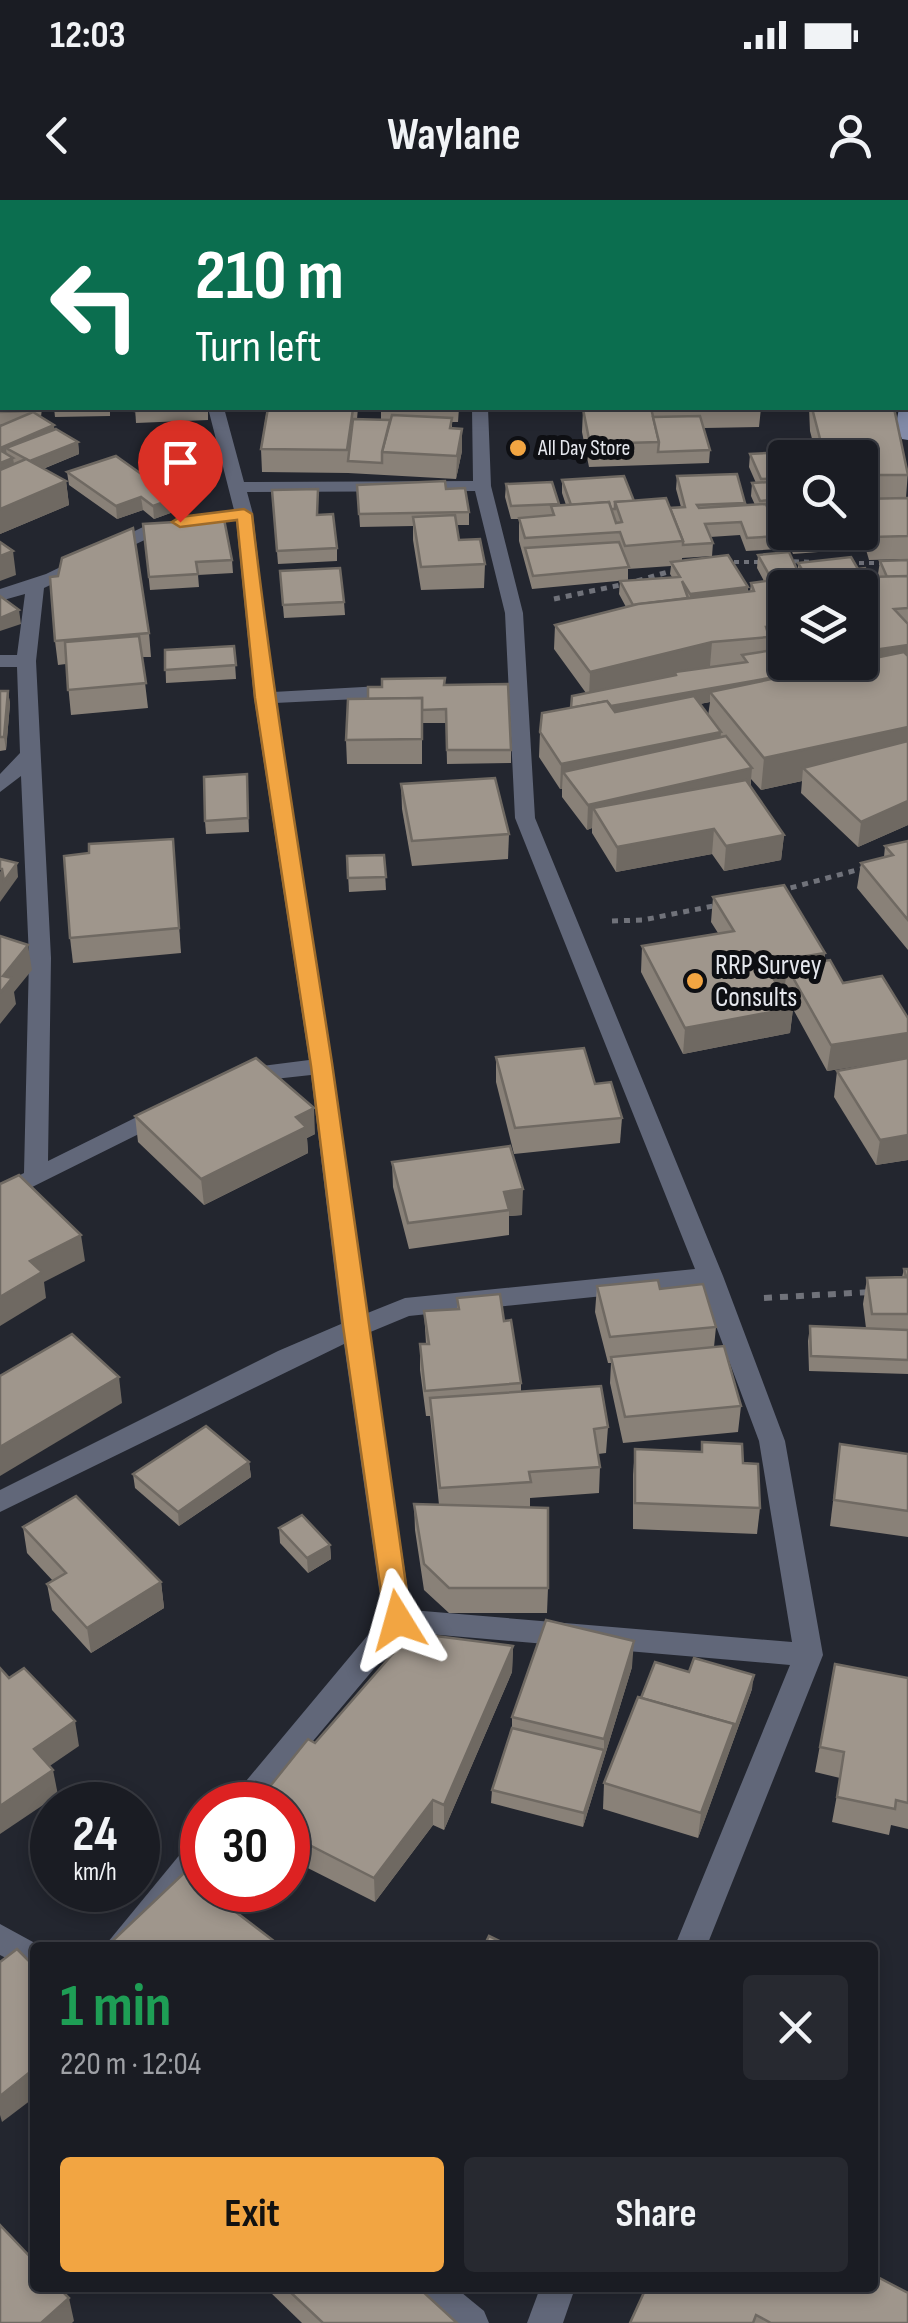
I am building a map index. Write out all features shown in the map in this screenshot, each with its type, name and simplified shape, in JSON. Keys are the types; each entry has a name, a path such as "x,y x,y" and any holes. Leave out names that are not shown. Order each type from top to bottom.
{"main road":[{"path":"907,410 904,425 908,435"}],"street":[{"path":"217,410 244,514 264,698 322,1066 354,1326 398,1620 261,1782"},
{"path":"480,410 482,486 514,613 508,686 525,818 772,1440 809,1655 692,1942"},
{"path":"238,487 482,486"},
{"path":"0,595 35,588 138,535 180,522 244,514"},
{"path":"35,588 26,661 40,958 36,1177"},
{"path":"0,662 26,661"},
{"path":"264,698 420,690"},
{"path":"0,786 28,756"},
{"path":"0,1195 244,1073 322,1066"},
{"path":"0,1502 354,1326 405,1306 714,1288"},
{"path":"398,1620 809,1655"},
{"path":"124,1942 180,1876"},
{"path":"0,1938 30,1955"},
{"path":"435,2292 471,2323"},
{"path":"544,2323 556,2292"}],"path":[{"path":"722,562 890,563"},
{"path":"514,613 534,603 596,592 687,567"},
{"path":"763,894 813,885 880,864"},
{"path":"571,935 592,924 643,920 731,901"},
{"path":"714,1288 889,1292"}],"building":[{"path":"268,410 353,410 347,450 261,449"},
{"path":"583,410 651,410 659,442 590,444"},
{"path":"813,410 894,410 908,475 878,475 878,440 820,440"},
{"path":"33,412 54,425 0,448 0,426"},
{"path":"392,415 452,418 450,428 462,429 457,456 382,452"},
{"path":"700,416 710,450 658,452 653,417"},
{"path":"353,419 390,420 382,463 348,461"},
{"path":"56,429 78,442 30,461 6,448"},
{"path":"0,450 13,458 0,463"},
{"path":"768,453 768,479 761,479 750,454"},
{"path":"116,456 175,498 153,506 141,497 116,506 67,472"},
{"path":"26,459 66,481 0,509 0,470"},
{"path":"737,474 745,503 697,505 699,508 766,504 768,537 747,538 741,522 705,524 713,543 683,545 670,508 685,507 677,476"},
{"path":"624,476 634,501 615,502 615,509 611,509 609,502 571,505 562,480"},
{"path":"445,481 446,489 465,488 469,512 359,514 357,485"},
{"path":"552,482 559,504 511,506 506,484"},
{"path":"768,482 768,500 760,501 752,483"},
{"path":"318,489 317,515 333,514 337,548 277,551 272,490"},
{"path":"666,498 683,541 625,546 620,532 525,538 519,518 554,515 551,506 609,502 616,523 622,522 615,502"},
{"path":"908,498 908,536 878,537 878,499"},
{"path":"455,515 459,540 480,539 485,564 421,567 413,517"},
{"path":"224,519 232,560 196,562 198,574 149,577 143,524"},
{"path":"133,528 149,633 55,641 50,577 58,576 62,558"},
{"path":"0,542 13,551 0,556"},
{"path":"619,542 629,567 533,576 525,548"},
{"path":"789,552 797,570 768,573 758,555"},
{"path":"728,555 748,587 690,594 682,581 688,598 633,605 620,581 680,577 671,562"},
{"path":"851,557 858,569 802,570 798,563"},
{"path":"908,560 908,576 887,577 880,561"},
{"path":"340,568 344,602 283,605 280,571"},
{"path":"908,576 908,608 894,609 908,624 908,645 878,649 878,577"},
{"path":"768,581 768,637 712,642 590,672 555,625 638,604 754,591 751,583"},
{"path":"0,596 19,610 0,618"},
{"path":"139,636 146,683 68,690 65,642"},
{"path":"234,646 236,665 165,670 165,650"},
{"path":"768,651 768,678 611,706 607,701 571,708 572,696 676,675 675,672 747,662 742,655"},
{"path":"904,652 908,656 908,727 764,758 710,692 768,680 878,680 878,657"},
{"path":"445,678 444,685 508,684 511,750 447,750 446,709 422,710 422,698 368,699 368,687 382,687 382,679"},
{"path":"0,691 8,691 4,737 0,737"},
{"path":"694,696 721,732 561,764 540,732 542,713 607,701 615,712"},
{"path":"422,698 422,739 346,740 348,699"},
{"path":"726,736 752,768 588,805 563,772"},
{"path":"908,741 908,801 861,822 803,768"},
{"path":"247,774 248,818 205,821 204,777"},
{"path":"495,778 509,834 412,841 401,784"},
{"path":"746,780 784,835 726,846 714,829 617,847 593,808"},
{"path":"173,839 179,928 70,938 64,856 89,853 89,844"},
{"path":"908,841 908,920 861,863 893,855 885,846"},
{"path":"384,855 386,877 348,878 347,856"},
{"path":"0,859 17,863 4,881 0,869"},
{"path":"784,885 825,953 763,963 793,1008 685,1028 642,946 734,931 713,897"},
{"path":"0,936 28,945 3,976 12,978 0,993"},
{"path":"830,960 843,983 882,976 908,1018 908,1033 831,1045 787,967"},
{"path":"584,1048 595,1084 611,1082 622,1118 515,1128 496,1057"},
{"path":"256,1058 314,1108 296,1117 306,1127 201,1179 135,1116"},
{"path":"908,1058 908,1135 880,1140 837,1071"},
{"path":"510,1146 523,1189 504,1192 509,1210 408,1223 392,1162"},
{"path":"19,1175 81,1235 30,1261 42,1272 0,1297 0,1184"},
{"path":"904,1269 908,1269 908,1314 872,1314 867,1278 906,1277"},
{"path":"658,1280 660,1289 703,1284 716,1327 610,1337 597,1286"},
{"path":"500,1294 504,1321 511,1320 521,1383 425,1391 420,1344 429,1344 424,1311 459,1309 457,1298"},
{"path":"810,1326 908,1330 908,1360 811,1356"},
{"path":"72,1334 119,1377 0,1447 0,1376"},
{"path":"724,1346 741,1406 625,1417 611,1357"},
{"path":"601,1386 608,1427 594,1429 600,1467 529,1472 531,1482 440,1488 430,1398"},
{"path":"206,1426 249,1462 178,1512 133,1474"},
{"path":"702,1442 742,1444 743,1463 758,1464 760,1508 635,1503 635,1449 702,1452"},
{"path":"840,1444 908,1454 908,1511 834,1500"},
{"path":"76,1496 161,1582 87,1628 47,1584 66,1573 23,1527"},
{"path":"414,1504 548,1508 548,1588 449,1588 424,1564"},
{"path":"302,1515 330,1545 307,1558 279,1528"},
{"path":"546,1620 634,1641 604,1739 512,1717"},
{"path":"428,1635 513,1646 444,1805 433,1800 374,1878 310,1845 310,1782 273,1782 308,1739 315,1743 397,1649"},
{"path":"694,1658 754,1675 732,1736 734,1724 641,1698 655,1662 689,1672"},
{"path":"835,1664 908,1678 908,1803 896,1800 895,1809 837,1797 844,1752 820,1747"},
{"path":"0,1668 9,1678 24,1668 75,1721 34,1749 53,1770 0,1806"},
{"path":"638,1697 734,1724 701,1813 604,1783"},
{"path":"512,1728 604,1750 584,1813 492,1790"},
{"path":"180,1877 180,1912 236,1912 275,1942 111,1942 143,1912 160,1912 160,1896"},
{"path":"17,1949 30,1962 30,2072 0,2096 0,1962"},
{"path":"0,2225 30,2257 30,2292 63,2292 69,2298 41,2323 0,2323"},
{"path":"878,2277 908,2293 908,2323 771,2323 756,2315 753,2323 630,2323 644,2292 878,2292"},
{"path":"290,2292 423,2292 457,2323 323,2323"}],"place":[{"name":"All Day Store","path":"518,448"},
{"name":"RRP Survey Consults","path":"695,981"}],"route":[{"path":"180,522 244,514 264,698 322,1066 354,1326 398,1620"}]}
